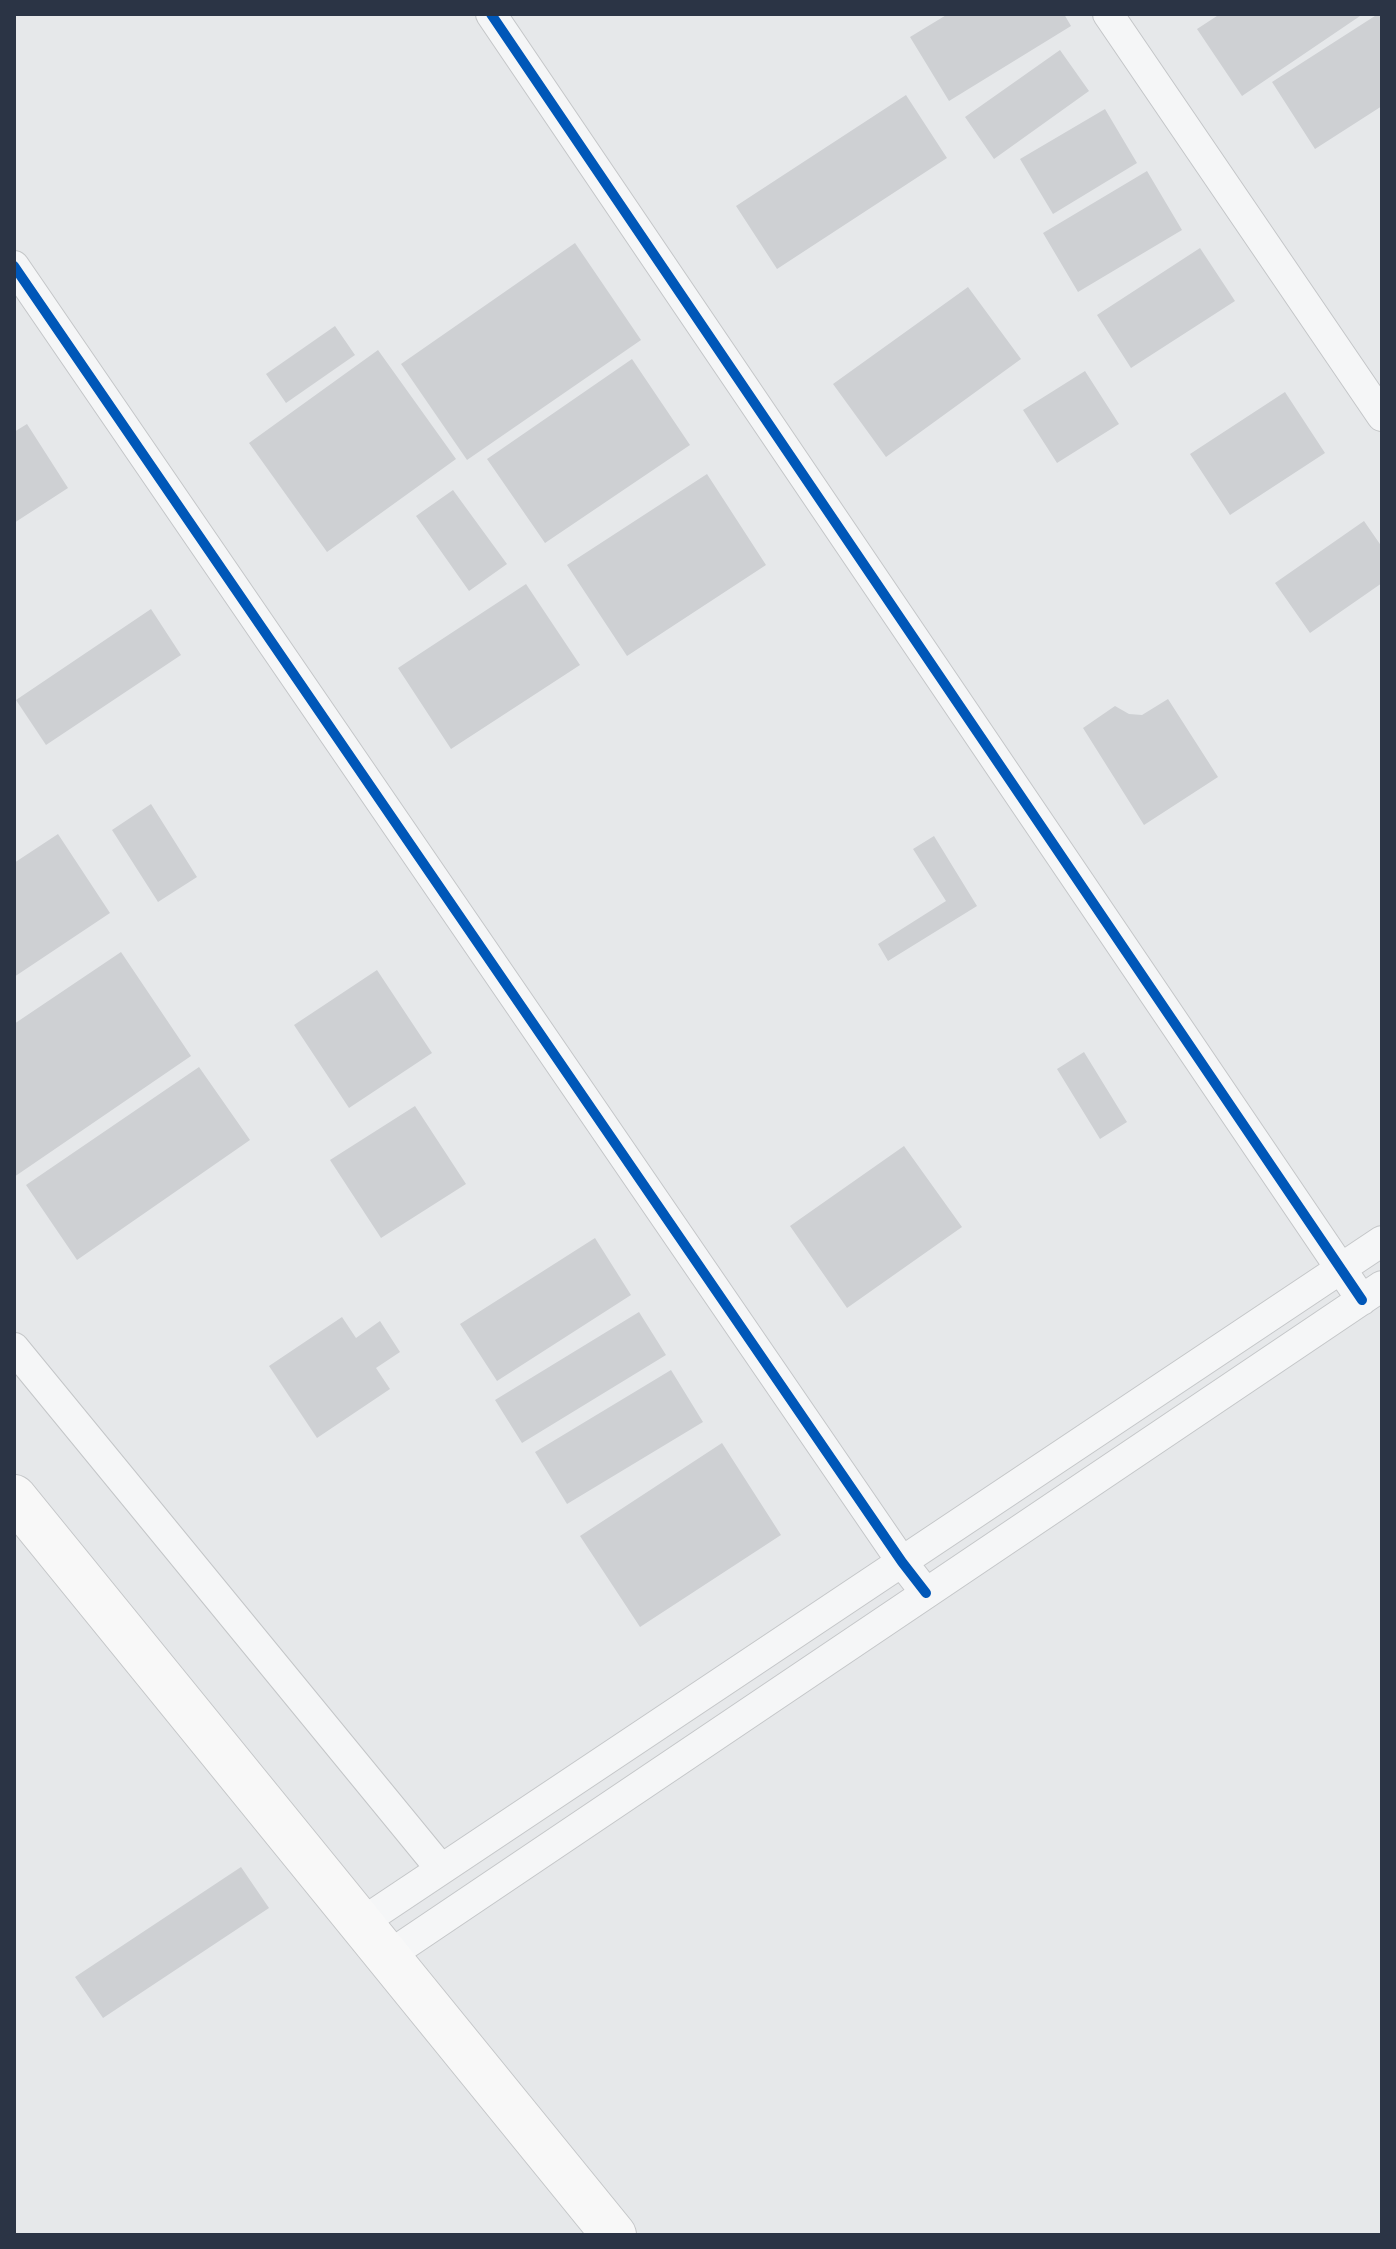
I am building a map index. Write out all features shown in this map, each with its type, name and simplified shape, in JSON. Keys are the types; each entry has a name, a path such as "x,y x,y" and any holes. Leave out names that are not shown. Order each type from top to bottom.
{"street":[{"path":"388,1956 1372,1293 1340,1270 491,14"},
{"path":"1108,14 1382,416"},
{"path":"14,266 926,1593"},
{"path":"361,1923 1382,1241"},
{"path":"14,1348 441,1869"},
{"path":"14,1497 614,2235"}],"building":[{"path":"948,14 1064,14 1071,26 949,101 910,37"},
{"path":"1220,14 1363,14 1242,96 1197,29"},
{"path":"1382,14 1382,106 1315,149 1272,82"},
{"path":"1060,50 1089,91 994,159 965,117"},
{"path":"906,95 947,158 777,269 736,206"},
{"path":"1105,109 1137,163 1053,214 1020,159"},
{"path":"1147,171 1182,230 1078,292 1043,233"},
{"path":"575,243 641,340 467,460 401,364"},
{"path":"1200,248 1235,301 1131,368 1097,315"},
{"path":"968,287 1021,359 886,457 833,384"},
{"path":"335,326 355,355 286,403 266,374"},
{"path":"378,350 456,459 327,552 249,443"},
{"path":"632,359 690,445 545,543 487,459"},
{"path":"1085,371 1119,424 1057,463 1023,410"},
{"path":"1285,392 1325,453 1230,515 1190,454"},
{"path":"27,424 68,488 14,523 14,432"},
{"path":"707,474 766,565 627,656 567,565"},
{"path":"453,490 507,564 469,591 416,516"},
{"path":"1364,521 1382,547 1382,583 1310,633 1275,583"},
{"path":"526,584 580,665 451,749 398,668"},
{"path":"151,609 181,655 46,745 16,700"},
{"path":"1168,699 1218,777 1144,825 1083,728 1115,706 1129,714 1142,715"},
{"path":"151,804 197,877 158,902 112,830"},
{"path":"58,834 110,913 14,977 14,863"},
{"path":"934,836 977,906 888,961 878,944 946,901 913,849"},
{"path":"121,952 191,1056 14,1177 14,1024"},
{"path":"377,970 432,1053 349,1108 294,1025"},
{"path":"1084,1052 1127,1122 1100,1139 1057,1069"},
{"path":"199,1067 250,1140 77,1260 26,1185"},
{"path":"415,1106 466,1184 381,1238 330,1160"},
{"path":"904,1146 962,1227 847,1308 790,1226"},
{"path":"595,1238 631,1295 497,1381 460,1324"},
{"path":"639,1312 666,1355 522,1443 495,1400"},
{"path":"342,1317 356,1338 380,1321 400,1352 376,1368 390,1389 317,1438 269,1366"},
{"path":"671,1370 703,1422 567,1504 535,1452"},
{"path":"722,1443 781,1535 640,1627 580,1536"},
{"path":"241,1867 269,1908 103,2018 75,1977"}],"cycle path":[{"path":"491,14 1362,1300"},
{"path":"14,266 926,1593"}]}
